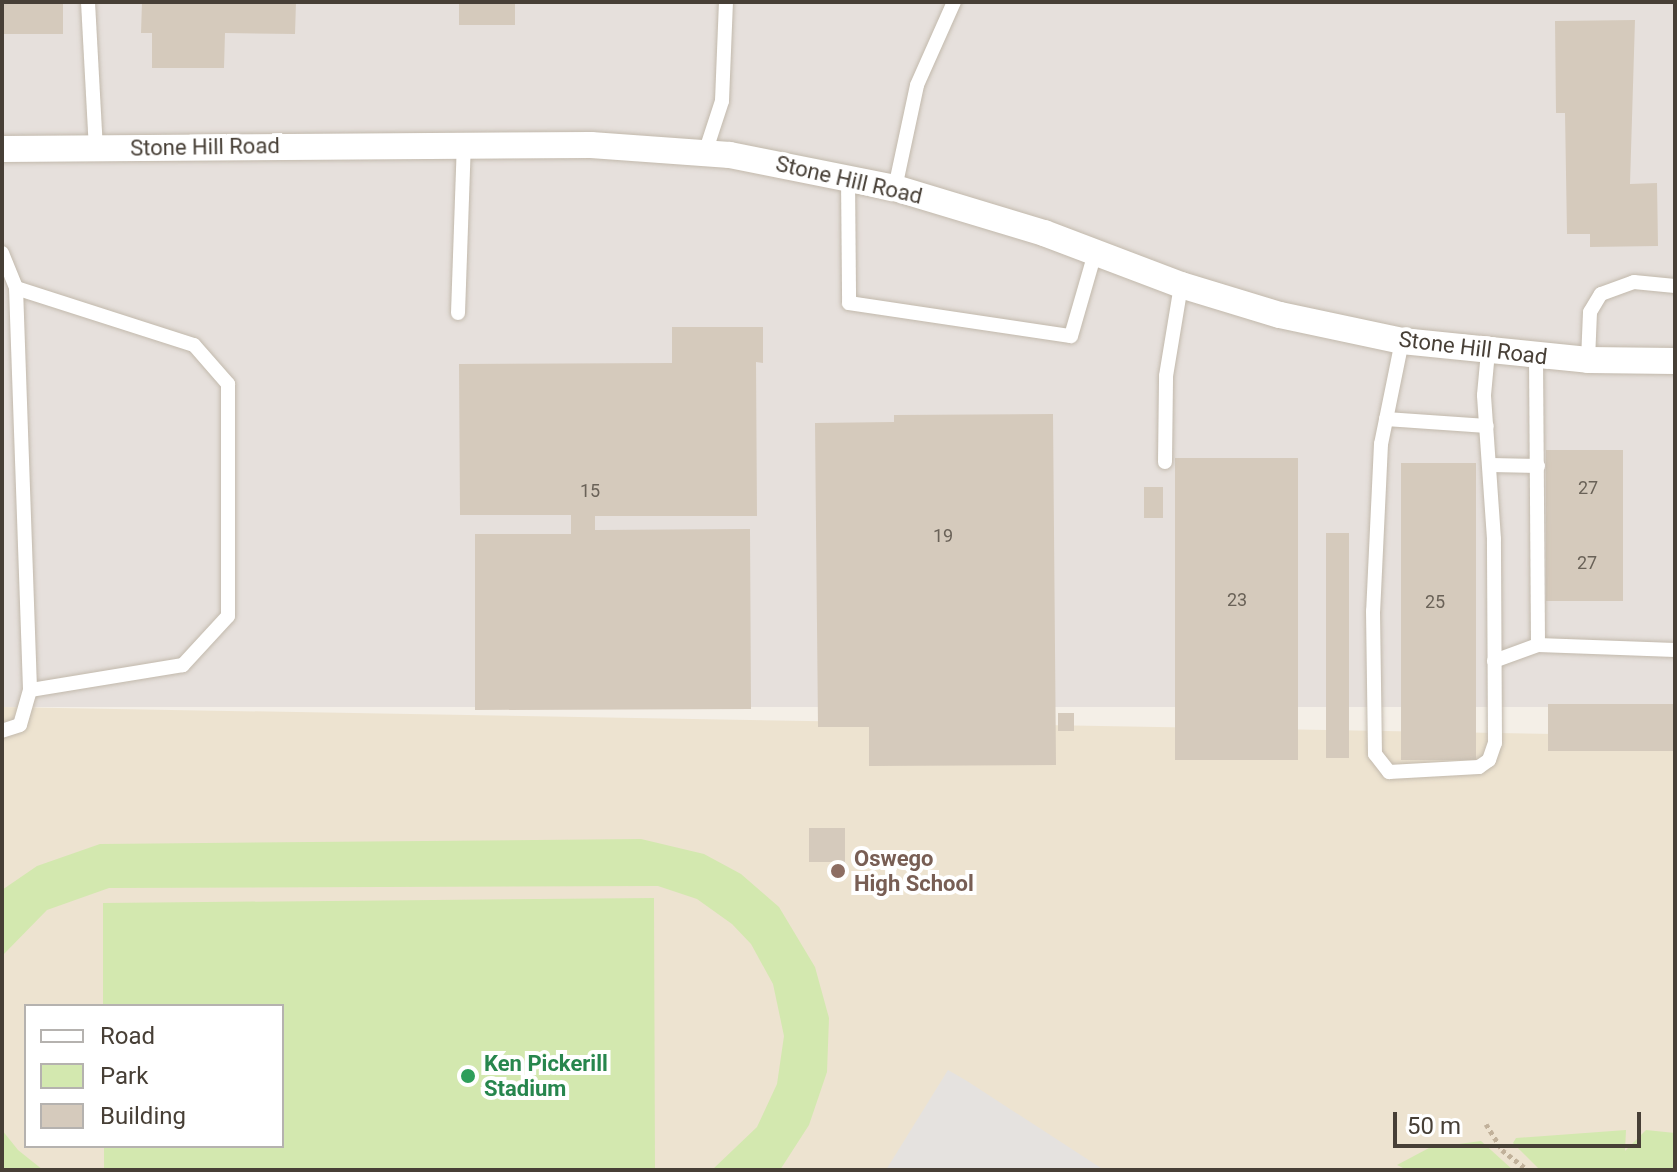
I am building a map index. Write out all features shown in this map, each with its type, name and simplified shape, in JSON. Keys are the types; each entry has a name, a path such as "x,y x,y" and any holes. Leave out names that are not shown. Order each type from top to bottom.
{"street":[{"name":"Stone Hill Road","path":"2,149 464,144 705,153 895,188 1095,253 1181,285 1280,315 1402,341 1488,352 1588,360 1675,361"}],"lane":[{"path":"88,2 96,148"},
{"path":"705,153 722,101 726,2"},
{"path":"895,188 917,85 954,2"},
{"path":"458,313 464,144"},
{"path":"848,177 849,303 1071,336 1095,253"},
{"path":"2,253 16,288 30,690 20,725 2,731"},
{"path":"1588,360 1590,312 1601,294 1634,282 1675,286"},
{"path":"1165,462 1166,376 1181,285"},
{"path":"16,288 194,345 228,384 228,616 183,665 30,690"},
{"path":"1402,341 1386,419 1373,611 1379,764 1389,772 1419,773 1479,767 1489,760 1495,743 1488,352"},
{"path":"1536,357 1538,645"},
{"path":"1386,419 1487,426"},
{"path":"1491,465 1538,466"},
{"path":"1494,661 1538,645 1675,650"}],"path":[{"path":"1486,1124 1502,1150 1528,1170"}],"shaded area":[{"path":"2,2 1675,2 1675,707 2,707"},
{"name":"Oswego High School","path":"2,707 1675,736 1675,1170 2,1170"},
{"path":"948,1070 967,1081 1104,1170 886,1170"}],"green space":[{"path":"641,839 704,854 741,874 779,907 815,967 829,1018 827,1072 809,1125 780,1170 712,1170 757,1127 777,1084 784,1036 773,984 751,944 732,924 697,899 658,886 109,888 47,910 2,956 2,890 37,866 100,844"},
{"name":"Ken Pickerill Stadium","path":"654,898 655,1170 104,1170 104,1148 284,1148 284,1004 103,1004 103,903"},
{"path":"2,1130 18,1150 43,1170 2,1170"},
{"path":"1626,1130 1625,1151 1646,1130 1675,1133 1675,1170 1540,1170 1513,1143 1516,1138"},
{"path":"1481,1141 1513,1170 1407,1170 1397,1165 1429,1148"}],"building":[{"path":"2,2 63,2 63,34 2,34"},
{"path":"142,2 296,2 295,34 225,33 224,68 152,68 152,33 141,33"},
{"path":"459,2 515,2 515,25 459,25"},
{"path":"1635,20 1630,184 1657,183 1658,246 1590,247 1590,234 1567,234 1565,113 1556,113 1555,21"},
{"path":"672,327 763,327 763,363 756,362 757,516 595,516 595,530 750,529 751,709 475,710 475,534 571,534 571,515 460,515 459,364 672,363"},
{"path":"1053,414 1056,765 869,766 869,727 818,727 815,423 894,422 894,415"},
{"path":"1546,450 1623,450 1623,601 1546,601"},
{"path":"1175,458 1298,458 1298,760 1175,760"},
{"path":"1401,463 1476,463 1476,760 1401,760"},
{"path":"1144,487 1163,487 1163,518 1144,518"},
{"path":"1326,533 1349,533 1349,758 1326,758"},
{"path":"1548,704 1675,704 1675,751 1548,751"},
{"path":"1058,713 1074,713 1074,731 1058,731"},
{"path":"809,828 845,828 845,862 809,862"}],"place":[{"name":"Oswego High School","path":"838,871"},
{"name":"Ken Pickerill Stadium","path":"468,1076"}]}
